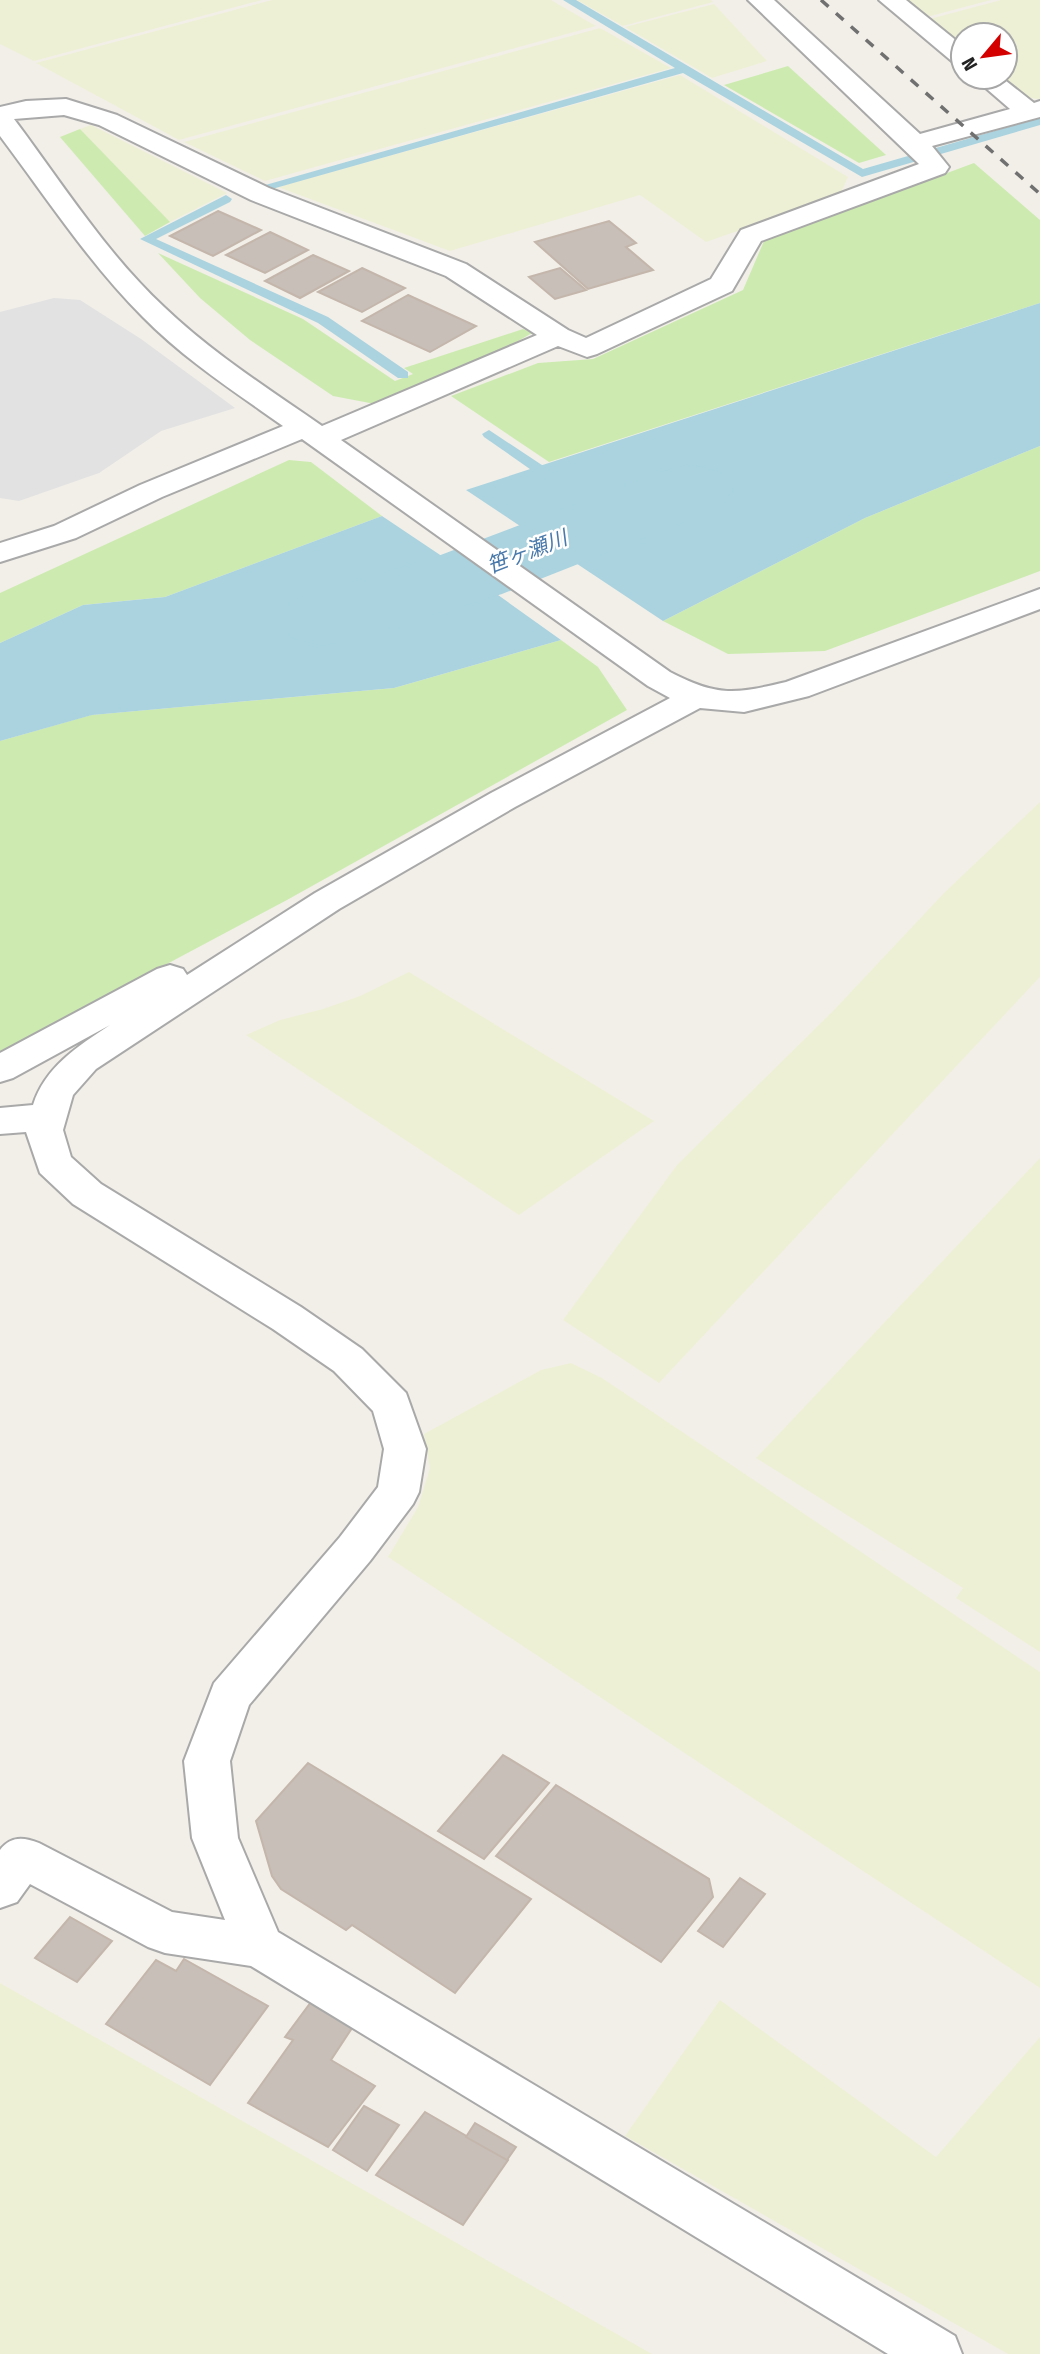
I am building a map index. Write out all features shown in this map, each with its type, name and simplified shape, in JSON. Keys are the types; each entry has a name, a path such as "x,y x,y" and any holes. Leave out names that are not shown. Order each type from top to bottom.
{"street":[{"path":"760,0 936,167 751,236 722,285 587,348 558,336 456,270 260,194 108,120 66,107 26,109 0,116 113,268 154,313 204,356 659,679 695,698 744,702 797,689 1040,598"},
{"path":"891,0 949,47"},
{"path":"1006,91 1035,111"},
{"path":"922,151 1035,111"},
{"path":"0,554 65,531 151,491 319,438 558,336"},
{"path":"260,1946 215,1838 207,1761 230,1696 355,1549 398,1492 405,1449 391,1404 348,1360 287,1318 87,1194 54,1163 44,1130 55,1091 83,1060 327,901 503,800 695,698"},
{"path":"0,1069 188,967 327,901"},
{"path":"0,1121 48,1117"},
{"path":"0,1888 22,1857 165,1932 260,1946 936,2354"}],"green space":[{"path":"0,0 262,0 34,61 0,44"},
{"path":"272,0 551,0 596,26 179,140 36,63"},
{"path":"577,0 711,0 713,2 623,26"},
{"path":"901,0 991,0 923,18"},
{"path":"1001,0 1040,0 1040,99 1019,97 1012,91 1019,91 1019,21 949,21 949,39 926,20"},
{"path":"714,4 767,61 712,78 625,27"},
{"path":"600,28 671,68 265,181 184,142"},
{"path":"788,66 886,155 859,163 724,85"},
{"path":"680,75 848,177 840,195 706,242 640,195 450,251 278,187"},
{"path":"91,125 227,193 170,222 80,129"},
{"path":"80,129 170,222 145,236 60,137"},
{"path":"974,163 1040,220 1040,303 549,462 451,396 538,363 593,359 743,290 764,241"},
{"path":"158,253 303,319 395,381 413,374 404,368 523,329 532,333 496,354 375,404 333,396 250,340 200,298"},
{"path":"1040,446 1040,571 825,651 728,654 663,621 865,518"},
{"path":"289,460 311,462 382,516 165,597 83,605 0,643 0,593"},
{"path":"561,640 598,667 627,710 287,900 0,1053 0,741 91,715 394,688"},
{"path":"1040,802 1040,977 659,1383 563,1320 677,1165 834,1010 944,893"},
{"path":"409,972 654,1121 519,1215 246,1035 280,1020 360,996"},
{"path":"1040,1158 1040,1652 956,1598 963,1588 756,1458"},
{"path":"571,1363 602,1378 1040,1672 1040,1988 388,1557 418,1507 430,1468 424,1434 541,1370"},
{"path":"0,1983 652,2354 0,2354"},
{"path":"720,2000 936,2157 1040,2037 1040,2354 1008,2354 625,2136"}],"shaded area":[{"path":"54,298 80,300 141,339 235,408 161,431 99,473 19,501 0,498 0,312"}],"water":[{"path":"1040,303 1040,446 865,518 663,621 466,490"},
{"path":"382,516 561,640 394,688 92,715 0,741 0,643 83,605 165,597"}],"building":[{"path":"218,211 261,230 213,256 170,236"},
{"path":"609,221 636,243 626,247 653,270 588,289 535,242"},
{"path":"270,232 308,250 265,273 226,255"},
{"path":"313,255 349,271 300,298 265,281"},
{"path":"362,268 405,288 362,312 318,292"},
{"path":"560,268 586,290 555,299 529,277"},
{"path":"408,295 476,326 430,352 362,321"},
{"path":"503,1755 549,1783 484,1859 438,1831"},
{"path":"308,1763 531,1899 455,1993 352,1925 346,1930 281,1889 272,1876 256,1821"},
{"path":"556,1785 709,1879 713,1897 661,1962 496,1856"},
{"path":"740,1878 765,1894 723,1947 698,1931"},
{"path":"70,1917 112,1941 77,1982 35,1958"},
{"path":"184,1959 268,2006 210,2085 106,2024 156,1960 176,1971"},
{"path":"311,2002 354,2025 331,2060 375,2086 328,2147 248,2103 293,2040 285,2037"},
{"path":"364,2106 399,2125 367,2171 333,2150"},
{"path":"425,2112 508,2160 463,2225 376,2175"},
{"path":"475,2123 516,2147 507,2160 466,2137"}],"waterway":[{"path":"568,0 685,69"},
{"path":"268,186 685,69"},
{"path":"685,69 862,173 1040,121"},
{"path":"226,199 146,239 323,320 403,375"},
{"path":"489,434 555,480"},
{"name":"笹ヶ瀬川","path":"323,619 470,575 690,490"}],"railway":[{"path":"821,0 1040,194"}]}
